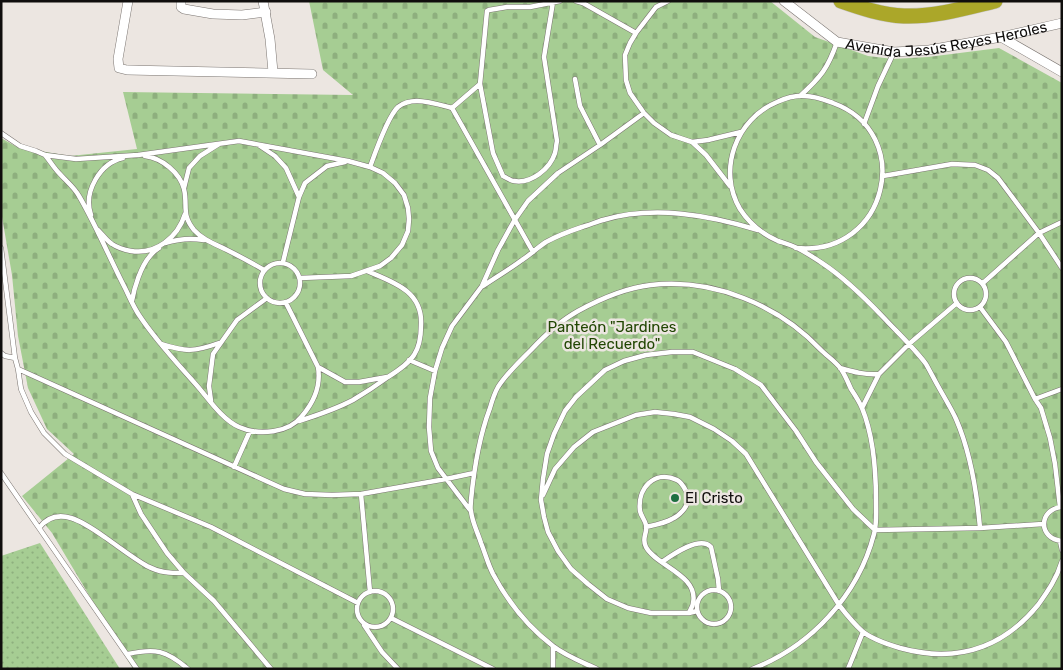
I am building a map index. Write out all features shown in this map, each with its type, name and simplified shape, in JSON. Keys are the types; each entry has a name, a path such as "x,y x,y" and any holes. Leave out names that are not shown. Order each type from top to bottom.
{"highway":[{"name":"Avenida Jesús Reyes Heroles","path":"840,1 874,12 904,16 931,15 995,1"}],"street":[{"path":"128,1 118,60 119,68 136,71 312,74"},
{"path":"180,1 181,7 184,9 213,14 242,15 266,12"},
{"path":"264,1 273,72"},
{"name":"Avenida Jesús Reyes Heroles","path":"784,1 837,42 894,52 929,50 1001,37 1062,23"},
{"path":"1001,37 1062,72"}],"lane":[{"path":"495,1 497,8"},
{"path":"553,2 544,57 556,141 554,155 548,165 534,178 513,181 503,176 493,152 480,84 486,13 497,8 530,7 553,2 560,1"},
{"path":"576,1 583,3 636,33"},
{"path":"668,1 656,8 636,33 625,55 626,80 630,93 644,113 654,123 671,135 692,142 706,155 732,187"},
{"path":"800,96 826,68 837,42"},
{"path":"864,124 878,86 894,52"},
{"path":"575,79 580,106 600,145"},
{"path":"452,108 480,84"},
{"path":"796,248 816,248 831,245 844,239 858,229 868,218 881,190 881,158 878,147 864,124 850,111 839,105 807,96 780,100 763,109 751,119 741,132 731,160 730,178 734,195 741,211 752,224 776,240 796,248 832,270 880,313 926,364 956,419 964,441 978,501 980,528"},
{"path":"370,167 393,114 404,103 417,101 452,108 533,252"},
{"path":"597,669 553,646 524,621 508,598 492,572 470,510 438,468 430,451 430,398 434,371 452,326 482,286 498,250 528,201 558,172 644,113"},
{"path":"692,142 741,132"},
{"path":"1,133 20,146 45,155 76,159 138,155 239,141 348,161 383,173 395,183 404,196 409,219 408,231 402,245 391,258 380,266 351,276 300,278"},
{"path":"220,143 200,156 189,168 184,189 185,214 195,231 206,240 264,270"},
{"path":"256,144 275,156 286,168 299,197"},
{"path":"45,155 58,173 78,194 138,314 211,402 226,418 238,427 250,431 273,431 325,412 353,400 399,370 414,355 420,339 421,321 418,306 410,292 392,281 366,271"},
{"path":"184,189 176,174 162,162 150,156 138,155 117,160 107,166 93,184 89,197 90,210 95,227 112,245 138,252 152,250 165,243 182,239 206,240"},
{"path":"283,262 299,197 305,183 327,166 348,161"},
{"path":"882,176 952,164 975,165 988,170 998,178 1039,233 1062,268"},
{"path":"482,286 547,242 604,219 655,212 680,213 732,222 759,230"},
{"path":"132,301 134,289 149,257 177,231 185,214"},
{"path":"982,282 1039,233 1062,222"},
{"path":"1,248 15,358 21,388 31,412 44,433 65,454 132,494 211,527 358,603"},
{"path":"283,262 295,269 300,278 301,285 296,296 286,303 277,303 262,293 260,280 264,270 275,263 283,262"},
{"path":"974,278 982,282 985,286 986,297 980,307 968,310 957,303 954,291 956,285 961,280 974,278"},
{"path":"470,510 479,443 496,390 510,371 544,336 568,317 595,302 622,291 648,285 672,284 692,285 734,295 776,313 799,328 840,368 862,408 869,430 876,472 875,530 866,559 855,581 839,605 824,622 790,650 752,669"},
{"path":"211,402 209,386 213,354 238,320 267,298"},
{"path":"286,303 318,367 320,376 315,395 298,422"},
{"path":"862,408 879,374 908,344 957,303"},
{"path":"980,307 1006,342 1041,408 1050,438 1061,507 1053,509 1047,514 1044,524 1046,533 1053,539 1061,541 1062,550"},
{"path":"161,344 188,351 202,349 220,342"},
{"path":"697,610 689,613 651,613 628,608 608,600 571,569 558,551 548,532 544,517 541,500 547,454 565,411 605,370 624,361 646,355 693,352 735,369 761,385 840,493 853,509 875,530 980,528 1044,524"},
{"path":"1,353 15,358"},
{"path":"409,360 434,371"},
{"path":"318,367 345,382 358,382 388,377"},
{"path":"840,368 866,374 879,374"},
{"path":"18,369 284,489 305,494 361,494 474,473"},
{"path":"1035,399 1062,389"},
{"path":"541,500 555,469 574,447 593,432 636,414 655,412 690,417 714,429 746,454 839,605 863,632 890,645 914,652 950,653 968,651 987,645 1006,634 1027,618 1047,593 1059,573 1062,561"},
{"path":"234,467 250,431"},
{"path":"1,473 137,669"},
{"path":"646,527 672,520 684,509 688,499 685,489 679,480 662,477 646,484 641,494 640,512 646,527 644,542 648,551 676,571 689,584 694,602 689,613"},
{"path":"132,494 141,514 167,553 184,573 214,601 271,669"},
{"path":"361,494 370,592"},
{"path":"39,528 43,522 51,518 66,516 82,521 148,567 164,573 184,573"},
{"path":"662,562 680,550 699,543 708,544 711,547 719,591"},
{"path":"360,621 374,628 386,623 392,614 393,607 388,597 374,591 365,594 358,603 357,614 360,621 382,652 398,669"},
{"path":"707,591 719,591 727,596 731,604 730,613 726,620 717,624 708,624 701,619 697,610 699,599 707,591"},
{"path":"390,618 493,669"},
{"path":"848,669 863,632"},
{"path":"553,646 553,669"},
{"path":"128,654 146,650 163,652 179,661 188,669"}],"green space":[{"name":"Panteón \"Jardines del Recuerdo\"","path":"309,1 770,1 815,37 868,56 893,59 928,57 999,48 1062,83 1062,669 133,669 52,533 22,496 74,454 47,429 28,388 18,336 12,275 1,211 1,138 17,147 70,156 137,149 123,92 353,95 323,70"},
{"path":"40,543 120,669 1,669 1,556"}],"place":[{"name":"El Cristo","path":"675,498"}]}
